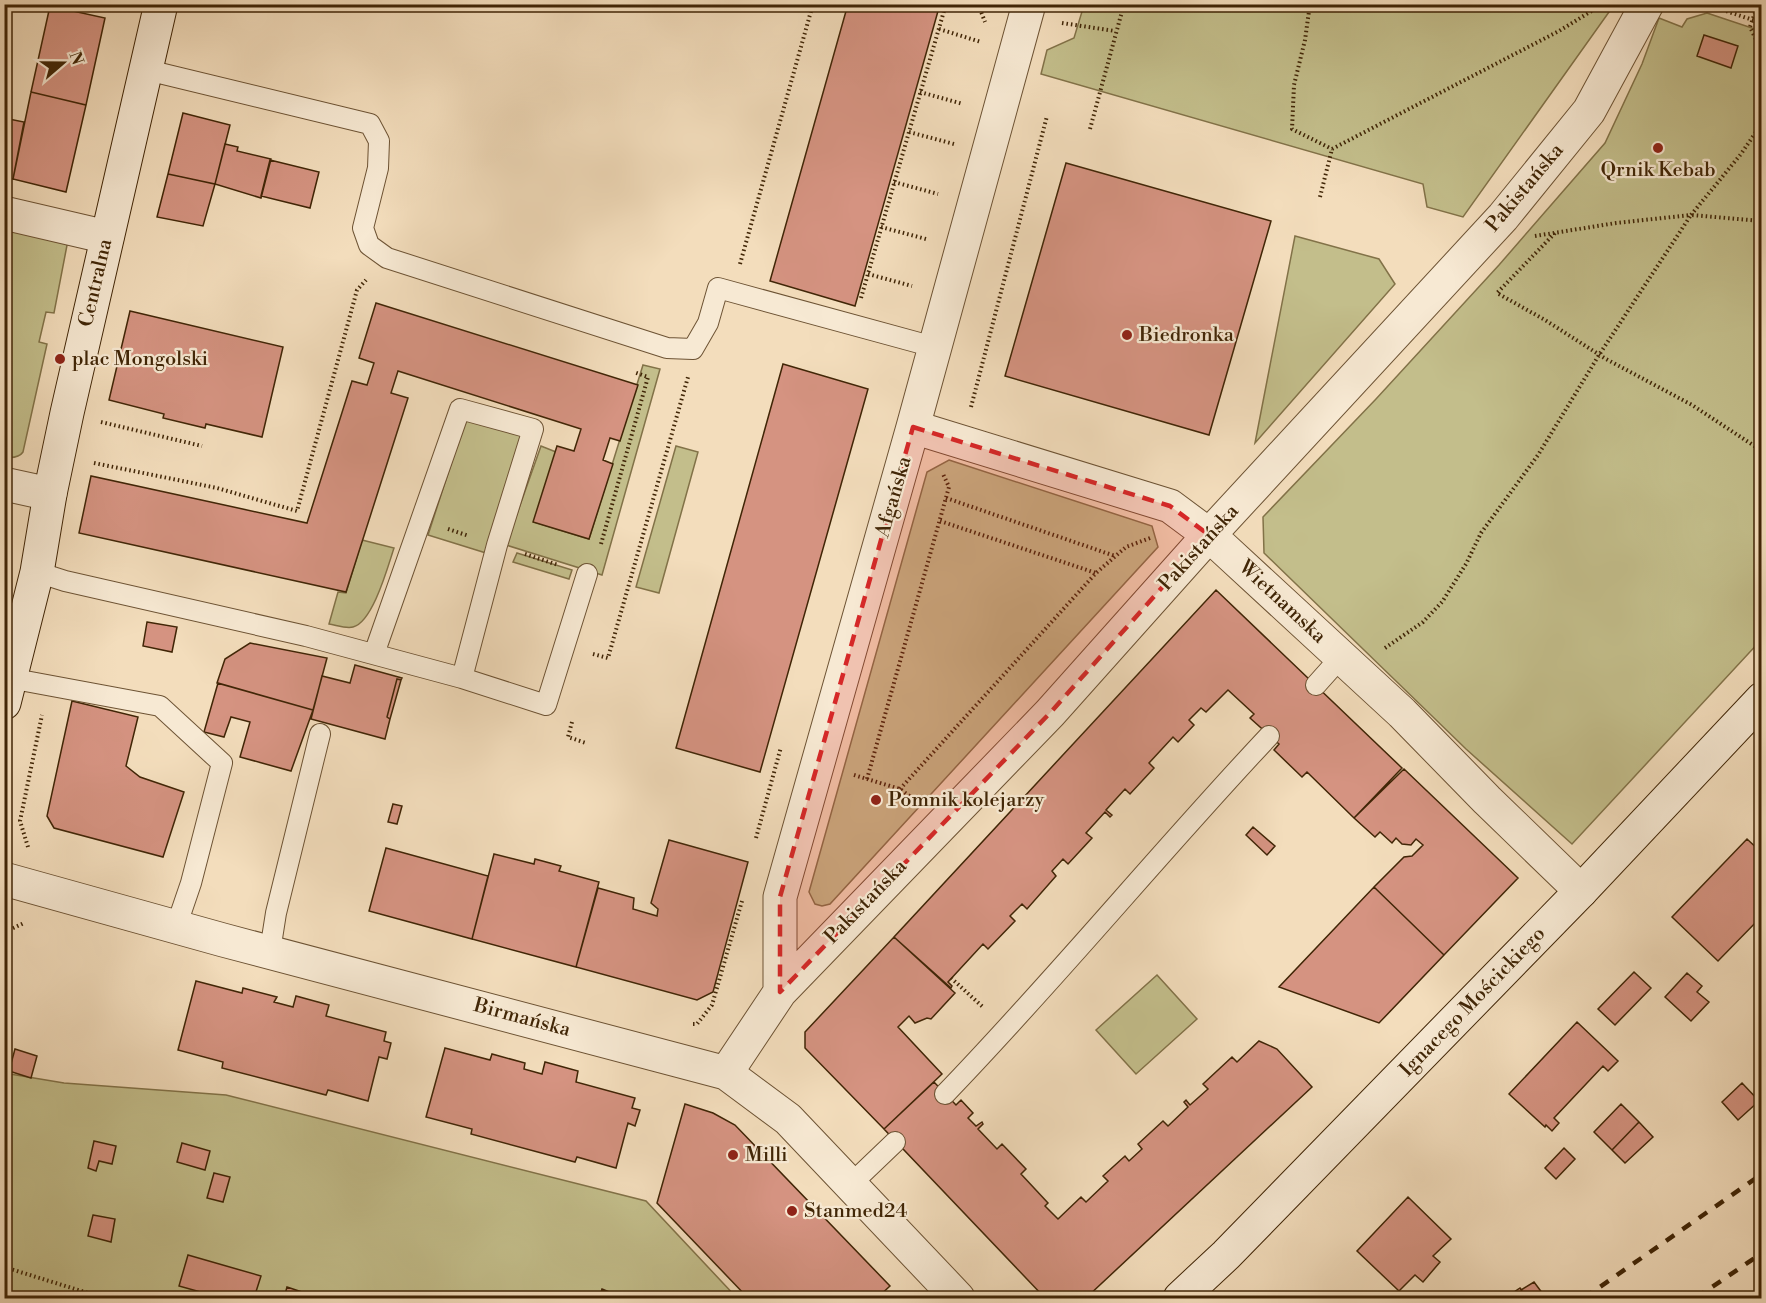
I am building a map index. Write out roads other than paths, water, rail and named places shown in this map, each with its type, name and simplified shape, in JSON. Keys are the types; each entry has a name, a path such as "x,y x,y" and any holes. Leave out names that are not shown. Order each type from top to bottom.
{"street":[{"name":"Centralna","path":"6,686 37,572 50,494 161,4"},
{"name":"Pakistańska","path":"726,1073 780,992 1050,712 1503,217 1589,111 1647,4"},
{"name":"Afgańska","path":"780,992 780,897 913,427 1027,11"},
{"path":"4,213 107,237"},
{"name":"Wietnamska","path":"913,427 1170,506 1209,536 1402,713 1581,891"},
{"path":"4,484 50,494"},
{"name":"Ignacego Mościckiego","path":"1179,1299 1226,1255 1581,891 1761,699"},
{"name":"Birmańska","path":"4,879 726,1073 788,1119 958,1299"}],"lane":[{"path":"147,70 370,124 379,141 378,168 363,228 369,245 387,258 667,348 693,349 708,323 718,288 934,347"},
{"path":"374,654 460,409 533,429 497,545 462,678"},
{"path":"37,572 65,581 306,636 462,678 546,705 587,574"},
{"path":"1316,685 1349,664"},
{"path":"6,686 160,706 222,763 191,883 176,927"},
{"path":"270,951 276,913 320,734"},
{"path":"945,1094 1008,1028 1269,736"},
{"path":"850,1185 895,1142"}],"railway":[{"path":"1584,1298 1762,1174"},
{"path":"1696,1298 1762,1253"}],"place":[{"name":"Qrnik Kebab","path":"1658,148"},
{"name":"Biedronka","path":"1127,335"},
{"name":"plac Mongolski","path":"60,359"},
{"name":"Pomnik kolejarzy","path":"876,800"},
{"name":"Milli","path":"733,1155"},
{"name":"Stanmed24","path":"792,1211"}]}
